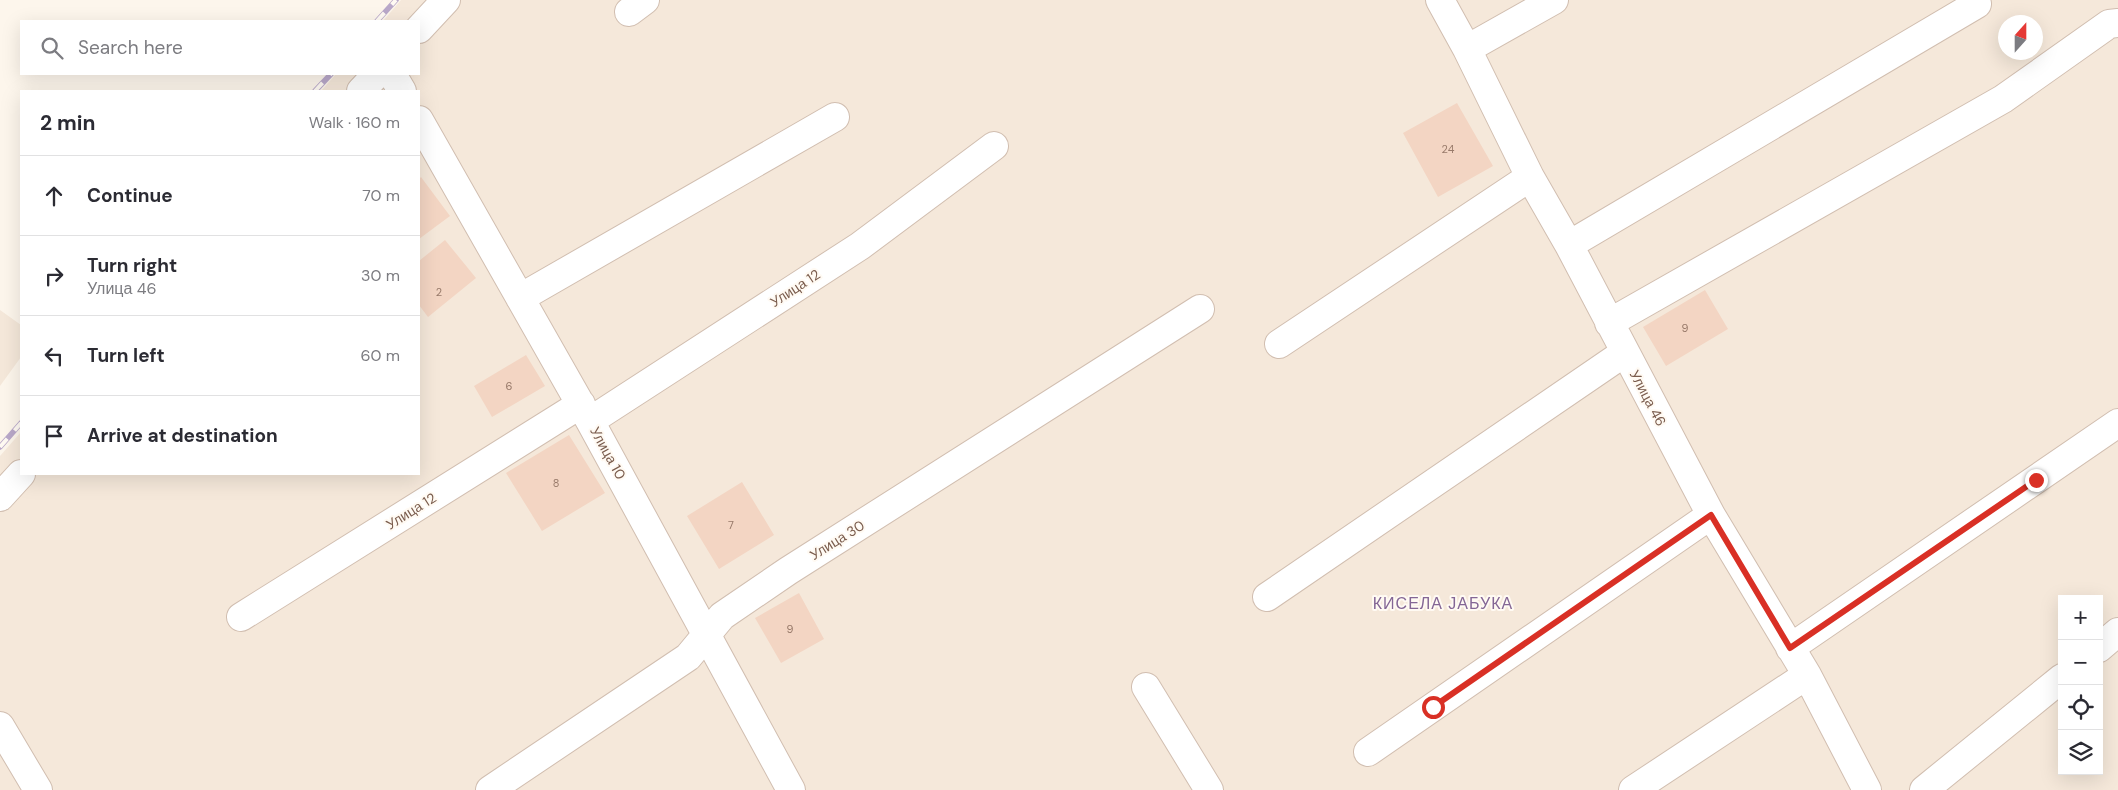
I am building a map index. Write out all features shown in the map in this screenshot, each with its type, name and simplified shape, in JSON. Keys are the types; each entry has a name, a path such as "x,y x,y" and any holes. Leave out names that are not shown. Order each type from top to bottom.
{"street":[{"path":"420,28 446,0"},
{"name":"Улица 46","path":"1440,0 1467,49 1530,177 1711,515 1807,675 1867,790"},
{"path":"1467,49 1554,0"},
{"path":"1568,245 1977,4"},
{"path":"1609,323 2003,99 2109,24 2118,23"},
{"path":"362,90 376,75"},
{"path":"393,75 401,90"},
{"path":"520,298 835,117"},
{"name":"Улица 10","path":"420,122 585,412 791,790"},
{"name":"Улица 12","path":"241,617 860,246 994,146"},
{"path":"1278,344 1530,177"},
{"name":"Улица 30","path":"490,790 688,657 722,616 788,571 1200,309"},
{"path":"1267,597 1624,352"},
{"path":"1790,648 2118,423"},
{"path":"0,497 20,475"},
{"path":"1368,752 1711,515"},
{"path":"2103,645 2118,632"},
{"path":"1633,790 1807,675"},
{"path":"1924,790 2058,681"},
{"path":"1146,687 1209,790"},
{"path":"0,726 38,790"}],"shaded area":[{"path":"401,0 2118,0 2118,790 0,790 0,456 20,433 20,475 420,475 420,90 322,90 335,75 420,75 420,20 384,20"},
{"path":"0,310 20,324 20,358 0,386"}],"building":[{"path":"1457,103 1493,166 1438,197 1403,133"},
{"path":"420,178 450,216 420,238"},
{"path":"445,240 476,278 428,317 420,306 420,260"},
{"path":"1705,290 1728,329 1666,366 1643,327"},
{"path":"526,355 545,386 492,417 474,386"},
{"path":"569,435 605,493 542,531 506,473"},
{"path":"742,482 774,535 719,569 687,516"},
{"path":"799,593 824,639 781,663 755,618"}],"railway":[{"path":"378,20 396,0"},
{"path":"316,90 330,75"},
{"path":"0,447 20,424"}],"district":[{"name":"КИСЕЛА ЈАБУКА","path":"1443,603"}],"route":[{"path":"1433,707 1711,515 1790,648 2036,480"}]}
